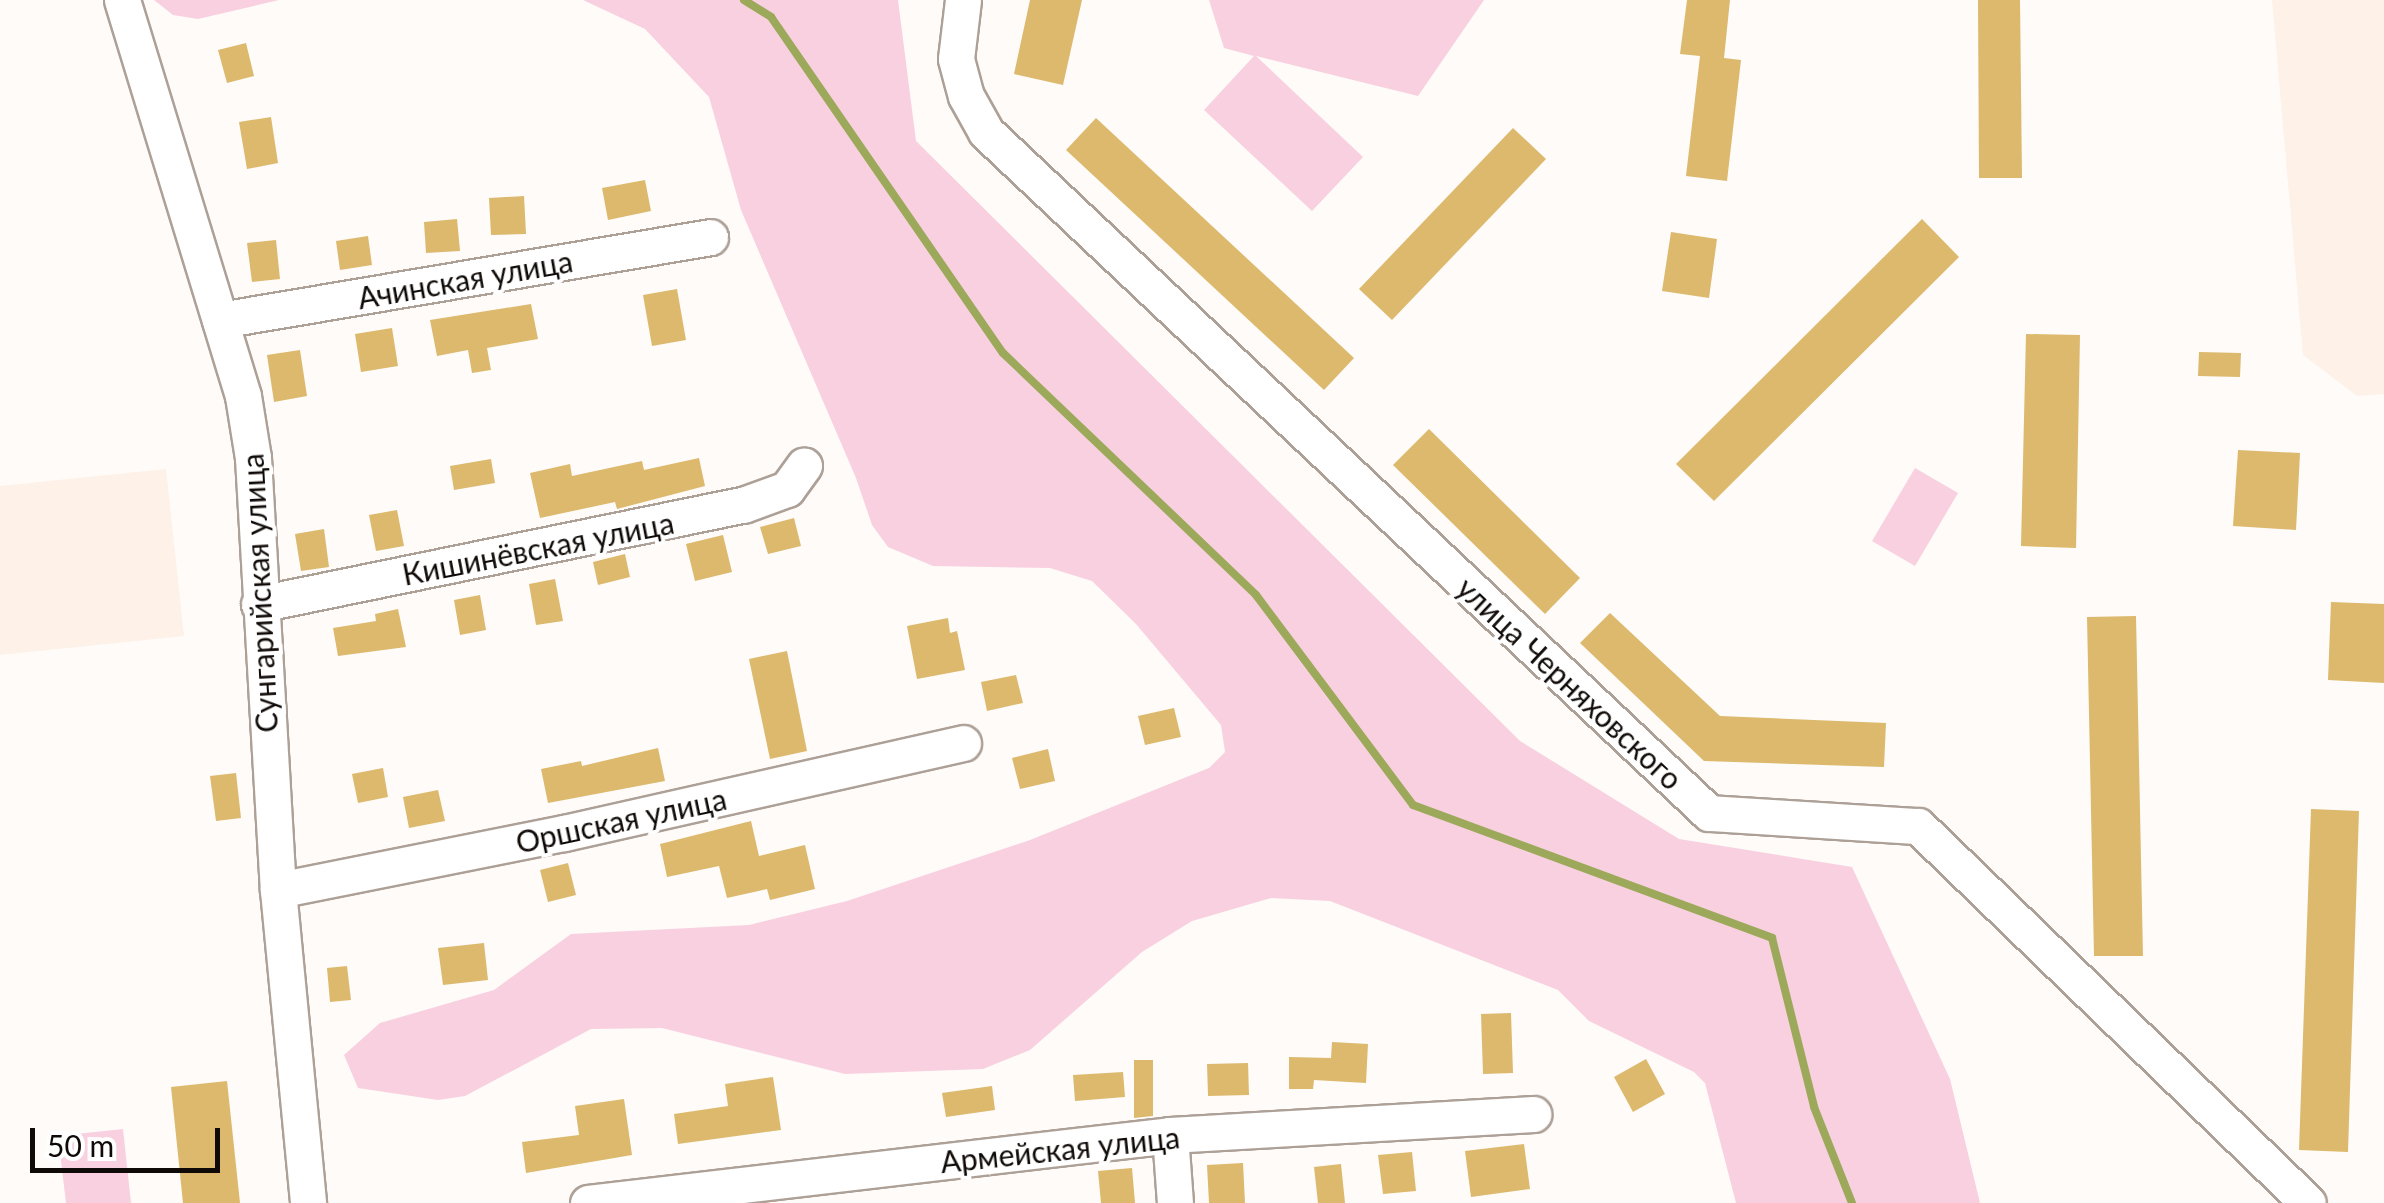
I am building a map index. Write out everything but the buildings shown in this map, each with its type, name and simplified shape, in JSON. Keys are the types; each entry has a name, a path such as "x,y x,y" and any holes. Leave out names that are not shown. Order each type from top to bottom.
{"street":[{"name":"Сунгарийская улица","path":"122,0 243,396 253,458 278,890 308,1203"},
{"name":"улица Черняховского","path":"963,0 956,59 966,96 986,132 1708,813 1918,826 2308,1203"},
{"name":"Ачинская улица","path":"220,320 710,236"},
{"name":"Кишинёвская улица","path":"259,604 743,505 787,489 804,466"},
{"name":"Оршская улица","path":"278,890 564,833 963,743"},
{"name":"Армейская улица","path":"588,1203 708,1196 1170,1135 1533,1114"},
{"path":"1170,1135 1175,1203"}],"shaded area":[{"path":"154,0 279,0 198,19 173,15"},
{"path":"583,0 898,0 916,141 1520,741 1679,839 1852,867 1950,1079 1980,1203 1736,1203 1705,1083 1694,1072 1589,1021 1558,990 1330,901 1271,898 1192,921 1142,952 1030,1050 983,1069 845,1074 662,1028 591,1029 465,1096 438,1100 358,1088 344,1055 380,1023 494,990 571,934 749,925 847,901 1030,840 1209,768 1225,752 1221,725 1136,624 1092,581 1050,568 933,566 888,547 872,525 856,478 741,210 709,97 645,29"},
{"path":"1209,0 1484,0 1418,96 1256,56 1363,157 1312,211 1204,110 1254,56 1224,48"},
{"path":"2272,0 2384,0 2384,394 2357,396 2303,355"},
{"path":"1915,468 1958,493 1915,566 1872,541"},
{"path":"166,469 184,636 0,655 0,486"},
{"path":"123,1129 131,1203 66,1203 58,1136"}],"waterway":[{"path":"744,0 771,17 1003,353 1256,595 1413,805 1772,938 1814,1107 1852,1203"}]}
